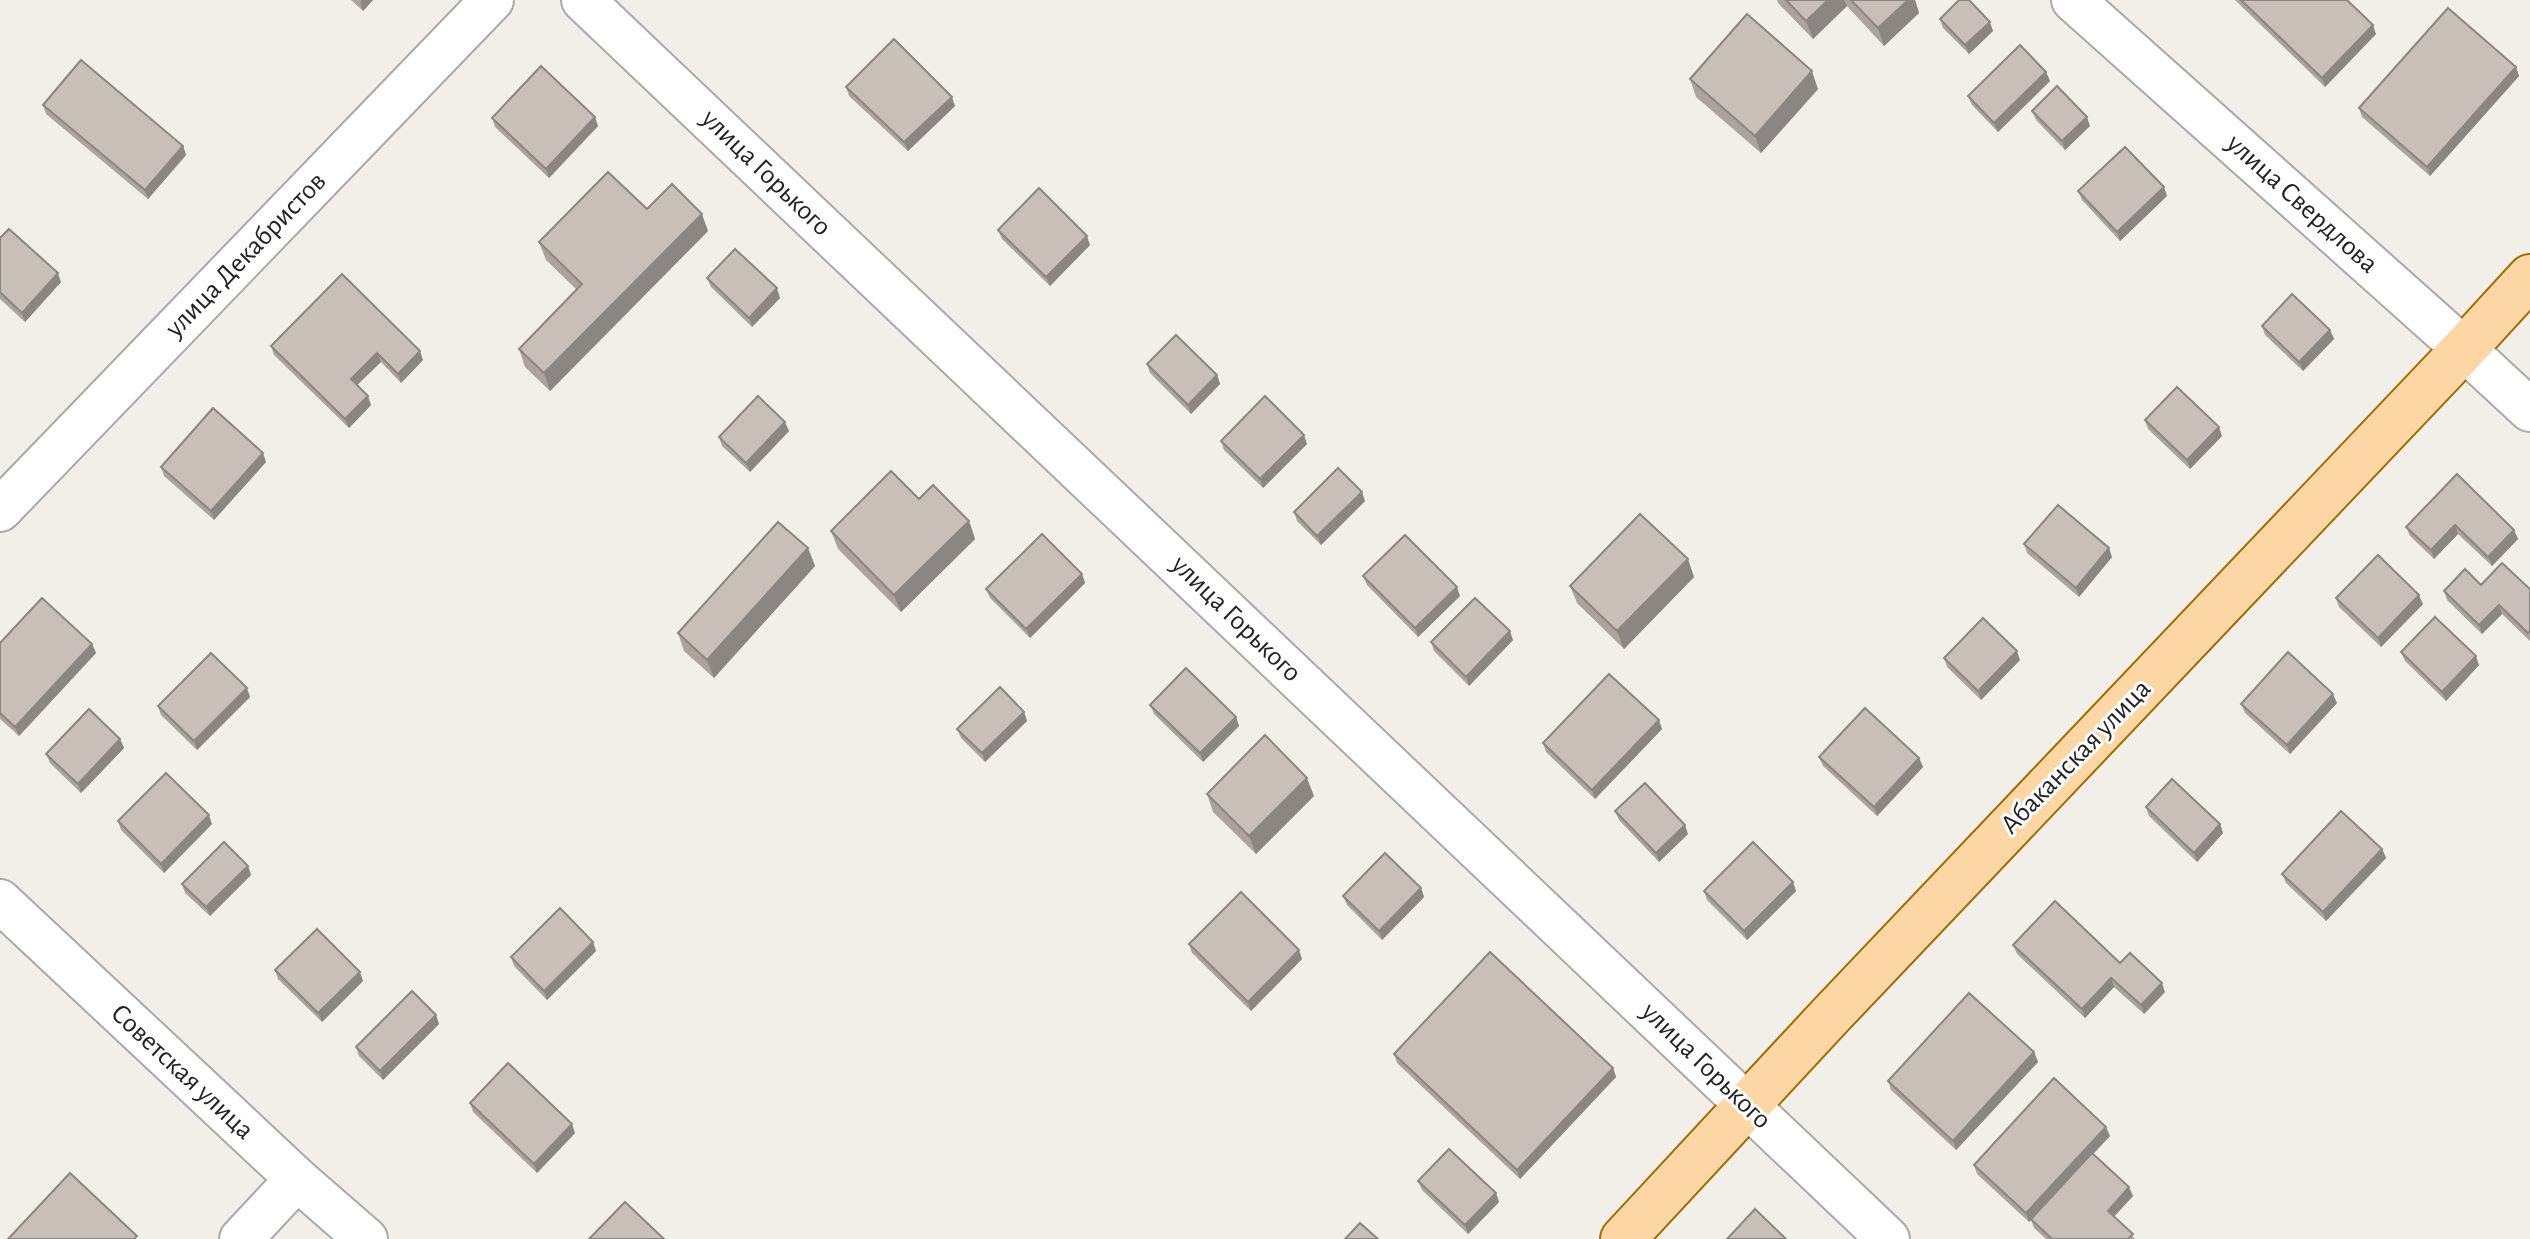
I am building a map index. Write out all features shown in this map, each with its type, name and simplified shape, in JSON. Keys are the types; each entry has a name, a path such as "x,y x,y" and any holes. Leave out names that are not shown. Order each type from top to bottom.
{"main road":[{"name":"Абаканская улица","path":"1623,1239 1841,1004 2530,277"}],"street":[{"name":"улица Декабристов","path":"0,510 492,0"},
{"name":"улица Горького","path":"583,0 1888,1239"},
{"name":"улица Свердлова","path":"2073,0 2530,410"},
{"name":"Советская улица","path":"0,901 297,1179 366,1239"},
{"path":"241,1239 297,1179"}],"building":[{"path":"1786,0 1828,0 1806,21"},
{"path":"1851,0 1908,0 1878,28"},
{"path":"1959,0 1969,0 1990,22 1965,45 1940,19"},
{"path":"2241,0 2347,0 2373,25 2322,78"},
{"path":"2448,8 2516,67 2427,167 2359,108"},
{"path":"1747,14 1812,71 1755,136 1690,79"},
{"path":"894,39 952,97 904,142 846,87"},
{"path":"2020,45 2046,72 1994,123 1968,96"},
{"path":"81,60 183,146 145,190 43,105"},
{"path":"541,66 595,117 546,169 492,118"},
{"path":"2057,86 2087,117 2062,141 2032,111"},
{"path":"2125,147 2164,187 2117,232 2078,191"},
{"path":"608,172 647,209 672,184 702,214 544,373 519,349 582,284 539,242"},
{"path":"1039,188 1087,236 1046,277 998,230"},
{"path":"9,229 58,273 22,313 0,292 0,238"},
{"path":"735,249 777,288 749,318 707,278"},
{"path":"342,274 420,351 398,374 377,353 351,379 368,396 345,419 271,346"},
{"path":"2292,294 2330,330 2299,362 2262,326"},
{"path":"1176,335 1217,375 1188,405 1147,364"},
{"path":"2177,387 2219,427 2187,460 2145,420"},
{"path":"758,396 785,422 746,463 719,437"},
{"path":"1265,396 1304,435 1260,479 1221,441"},
{"path":"213,408 263,453 211,511 161,467"},
{"path":"1338,468 1362,492 1317,536 1294,512"},
{"path":"891,471 919,499 933,485 969,521 894,595 831,531"},
{"path":"2457,474 2514,530 2488,557 2455,525 2431,550 2406,527"},
{"path":"2058,505 2109,548 2076,588 2024,544"},
{"path":"1640,514 1688,559 1617,631 1570,586"},
{"path":"778,522 808,548 707,660 678,633"},
{"path":"1042,534 1082,574 1026,629 986,589"},
{"path":"1405,535 1457,587 1415,628 1363,576"},
{"path":"2378,555 2419,595 2378,638 2336,598"},
{"path":"2502,563 2530,589 2528,633 2499,605 2479,625 2444,591 2465,569 2481,585"},
{"path":"42,598 92,644 15,727 0,713 0,643"},
{"path":"1475,598 1510,631 1466,677 1431,642"},
{"path":"2435,617 2476,656 2442,692 2401,652"},
{"path":"1983,618 2017,651 1978,691 1944,658"},
{"path":"2288,652 2333,694 2287,745 2241,704"},
{"path":"211,653 247,688 194,741 158,706"},
{"path":"1186,668 1236,717 1200,753 1150,705"},
{"path":"1609,674 1659,720 1592,790 1543,743"},
{"path":"1000,687 1024,712 982,753 957,729"},
{"path":"1865,708 1919,758 1874,807 1819,757"},
{"path":"89,709 120,739 78,784 46,754"},
{"path":"1265,735 1307,778 1249,836 1207,794"},
{"path":"166,773 209,815 161,864 118,821"},
{"path":"2172,779 2220,824 2194,853 2146,807"},
{"path":"1645,783 1685,825 1656,853 1615,811"},
{"path":"2341,811 2382,849 2323,912 2282,874"},
{"path":"224,842 248,866 206,907 182,884"},
{"path":"1753,842 1793,882 1744,931 1704,891"},
{"path":"1385,853 1421,888 1379,931 1343,896"},
{"path":"1241,892 1299,950 1248,1002 1189,944"},
{"path":"2055,901 2120,963 2130,953 2162,983 2141,1005 2111,978 2082,1009 2013,945"},
{"path":"560,908 593,942 544,991 511,957"},
{"path":"317,929 360,972 318,1013 275,970"},
{"path":"1490,952 1613,1068 1517,1170 1394,1054"},
{"path":"412,991 436,1015 380,1071 356,1047"},
{"path":"1969,993 2034,1052 1953,1141 1888,1081"},
{"path":"508,1063 572,1124 534,1164 470,1103"},
{"path":"2054,1078 2106,1127 2026,1213 1974,1165"},
{"path":"1449,1149 1496,1193 1465,1225 1418,1181"},
{"path":"2092,1153 2129,1187 2108,1211 2133,1234 2128,1239 2052,1239 2031,1219"},
{"path":"70,1173 137,1236 134,1239 8,1239"},
{"path":"625,1202 664,1239 589,1239"},
{"path":"1755,1209 1786,1239 1727,1239"},
{"path":"1360,1223 1378,1239 1345,1239"}]}
